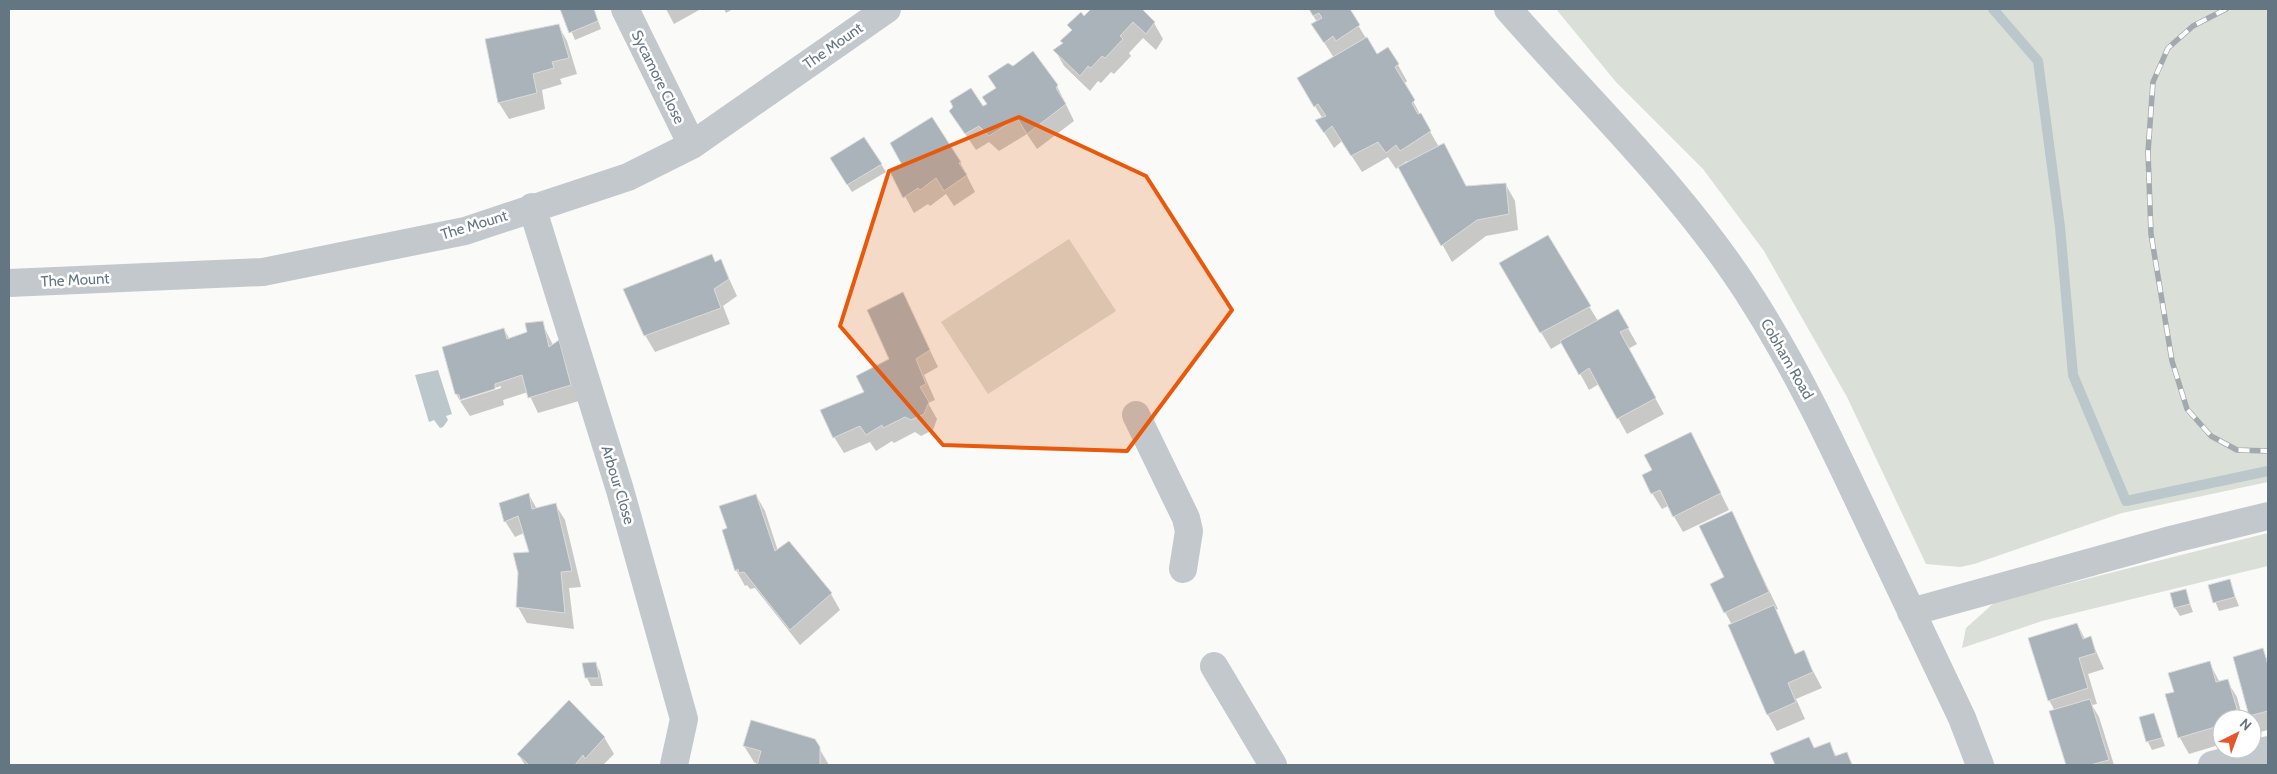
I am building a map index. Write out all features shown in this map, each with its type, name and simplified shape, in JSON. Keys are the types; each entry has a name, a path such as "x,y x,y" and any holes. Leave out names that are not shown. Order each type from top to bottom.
{"street":[{"name":"Sycamore Close","path":"625,9 692,145"},
{"name":"The Mount","path":"9,283 264,272 465,231 532,207 628,177 692,145 887,9"},
{"name":"Cobham Road","path":"1508,9 1564,73 1634,145 1695,217 1754,302 1814,407 1962,718 1980,765"},
{"name":"Arbour Close","path":"532,207 620,490 684,719 674,765"},
{"path":"1136,415 1186,518 1189,531 1183,569"},
{"path":"1911,612 2164,542 2268,516"},
{"path":"1214,666 1273,765"},
{"path":"2212,765 2268,750"}],"highlighted area":[{"path":"1019,117 1146,176 1232,310 1127,451 943,445 840,326 889,171"}],"shaded area":[{"path":"1556,9 2268,9 2268,482 2122,513 1974,564 1960,567 1926,564 1847,397 1764,251 1703,169 1616,82"},
{"path":"1069,239 1116,311 988,394 941,322"},
{"path":"438,370 452,414 446,416 448,420 440,428 434,420 429,422 415,375"},
{"path":"2268,533 2268,566 2042,621 1962,648 1966,628 1995,602"}],"building":[{"path":"560,9 594,9 598,21 569,33"},
{"path":"1091,9 1142,9 1155,22 1146,34 1133,22 1120,36 1123,39 1105,58 1102,56 1091,68 1088,66 1080,76 1053,50 1063,43 1060,41 1072,30 1067,25 1081,12 1084,16"},
{"path":"1309,9 1350,9 1360,25 1336,41 1333,36 1324,43 1311,24 1322,18 1319,13 1313,16"},
{"path":"559,24 569,58 552,62 554,68 533,74 537,93 498,103 485,39"},
{"path":"1367,37 1377,54 1388,47 1399,64 1395,67 1415,100 1412,103 1418,114 1421,113 1431,131 1400,151 1396,145 1386,153 1378,142 1351,156 1332,126 1324,133 1315,120 1326,116 1318,104 1314,107 1297,78"},
{"path":"1033,51 1058,85 1056,88 1066,104 1027,134 1017,118 989,136 979,126 965,134 949,111 953,107 950,101 971,88 983,106 987,104 982,97 996,88 988,76 1008,63 1013,66"},
{"path":"932,117 961,162 959,163 967,175 944,191 936,178 920,190 918,188 903,198 890,172 902,165 890,143"},
{"path":"864,137 882,164 847,185 830,158"},
{"path":"1444,143 1466,186 1506,183 1509,214 1477,220 1441,246 1398,167"},
{"path":"1548,235 1591,306 1540,333 1499,263"},
{"path":"712,254 715,262 721,259 729,279 714,289 721,308 644,336 623,289"},
{"path":"903,292 930,350 916,359 926,384 920,387 929,402 924,414 911,420 905,417 883,428 882,425 866,435 860,426 833,438 820,410 864,392 856,376 889,359 867,310"},
{"path":"1618,309 1629,328 1620,332 1656,398 1617,419 1589,368 1579,375 1560,341"},
{"path":"543,321 549,347 559,340 571,385 528,398 522,375 495,384 495,389 460,400 459,395 455,394 442,347 504,328 507,339 527,332 525,323"},
{"path":"1691,432 1721,493 1673,517 1660,490 1651,494 1642,475 1652,470 1644,455"},
{"path":"529,493 532,509 556,503 572,571 561,572 565,613 516,607 518,573 513,553 529,552 518,516 504,522 499,503"},
{"path":"756,494 775,551 789,541 832,593 790,630 744,572 739,573 738,569 735,571 722,530 727,528 719,506"},
{"path":"1732,511 1769,592 1724,613 1710,584 1724,577 1699,526"},
{"path":"2230,579 2235,597 2213,603 2208,585"},
{"path":"2186,589 2190,604 2174,608 2170,593"},
{"path":"1774,605 1795,654 1804,650 1813,672 1788,683 1796,702 1767,715 1728,625"},
{"path":"2077,623 2083,639 2091,636 2096,653 2079,658 2088,688 2048,701 2028,638"},
{"path":"2263,648 2268,665 2268,711 2262,713 2262,709 2247,709 2233,657"},
{"path":"2210,661 2216,682 2228,679 2237,709 2212,709 2212,728 2178,738 2165,694 2174,692 2168,673"},
{"path":"596,662 599,678 585,678 582,663"},
{"path":"2090,699 2109,760 2090,765 2066,765 2049,711"},
{"path":"569,700 605,737 585,759 583,755 575,765 529,765 517,754"},
{"path":"2154,713 2162,738 2146,742 2139,717"},
{"path":"751,720 815,739 820,747 820,765 757,765 761,751 743,746"},
{"path":"1809,737 1814,748 1830,742 1835,756 1847,752 1852,765 1775,765 1770,753"}],"waterway":[{"path":"1993,9 2038,61 2060,227 2073,375 2126,501 2268,471"}],"railway":[{"path":"2226,9 2193,26 2168,48 2153,82 2148,152 2151,234 2172,361 2187,409 2211,436 2237,450 2268,451"}]}
